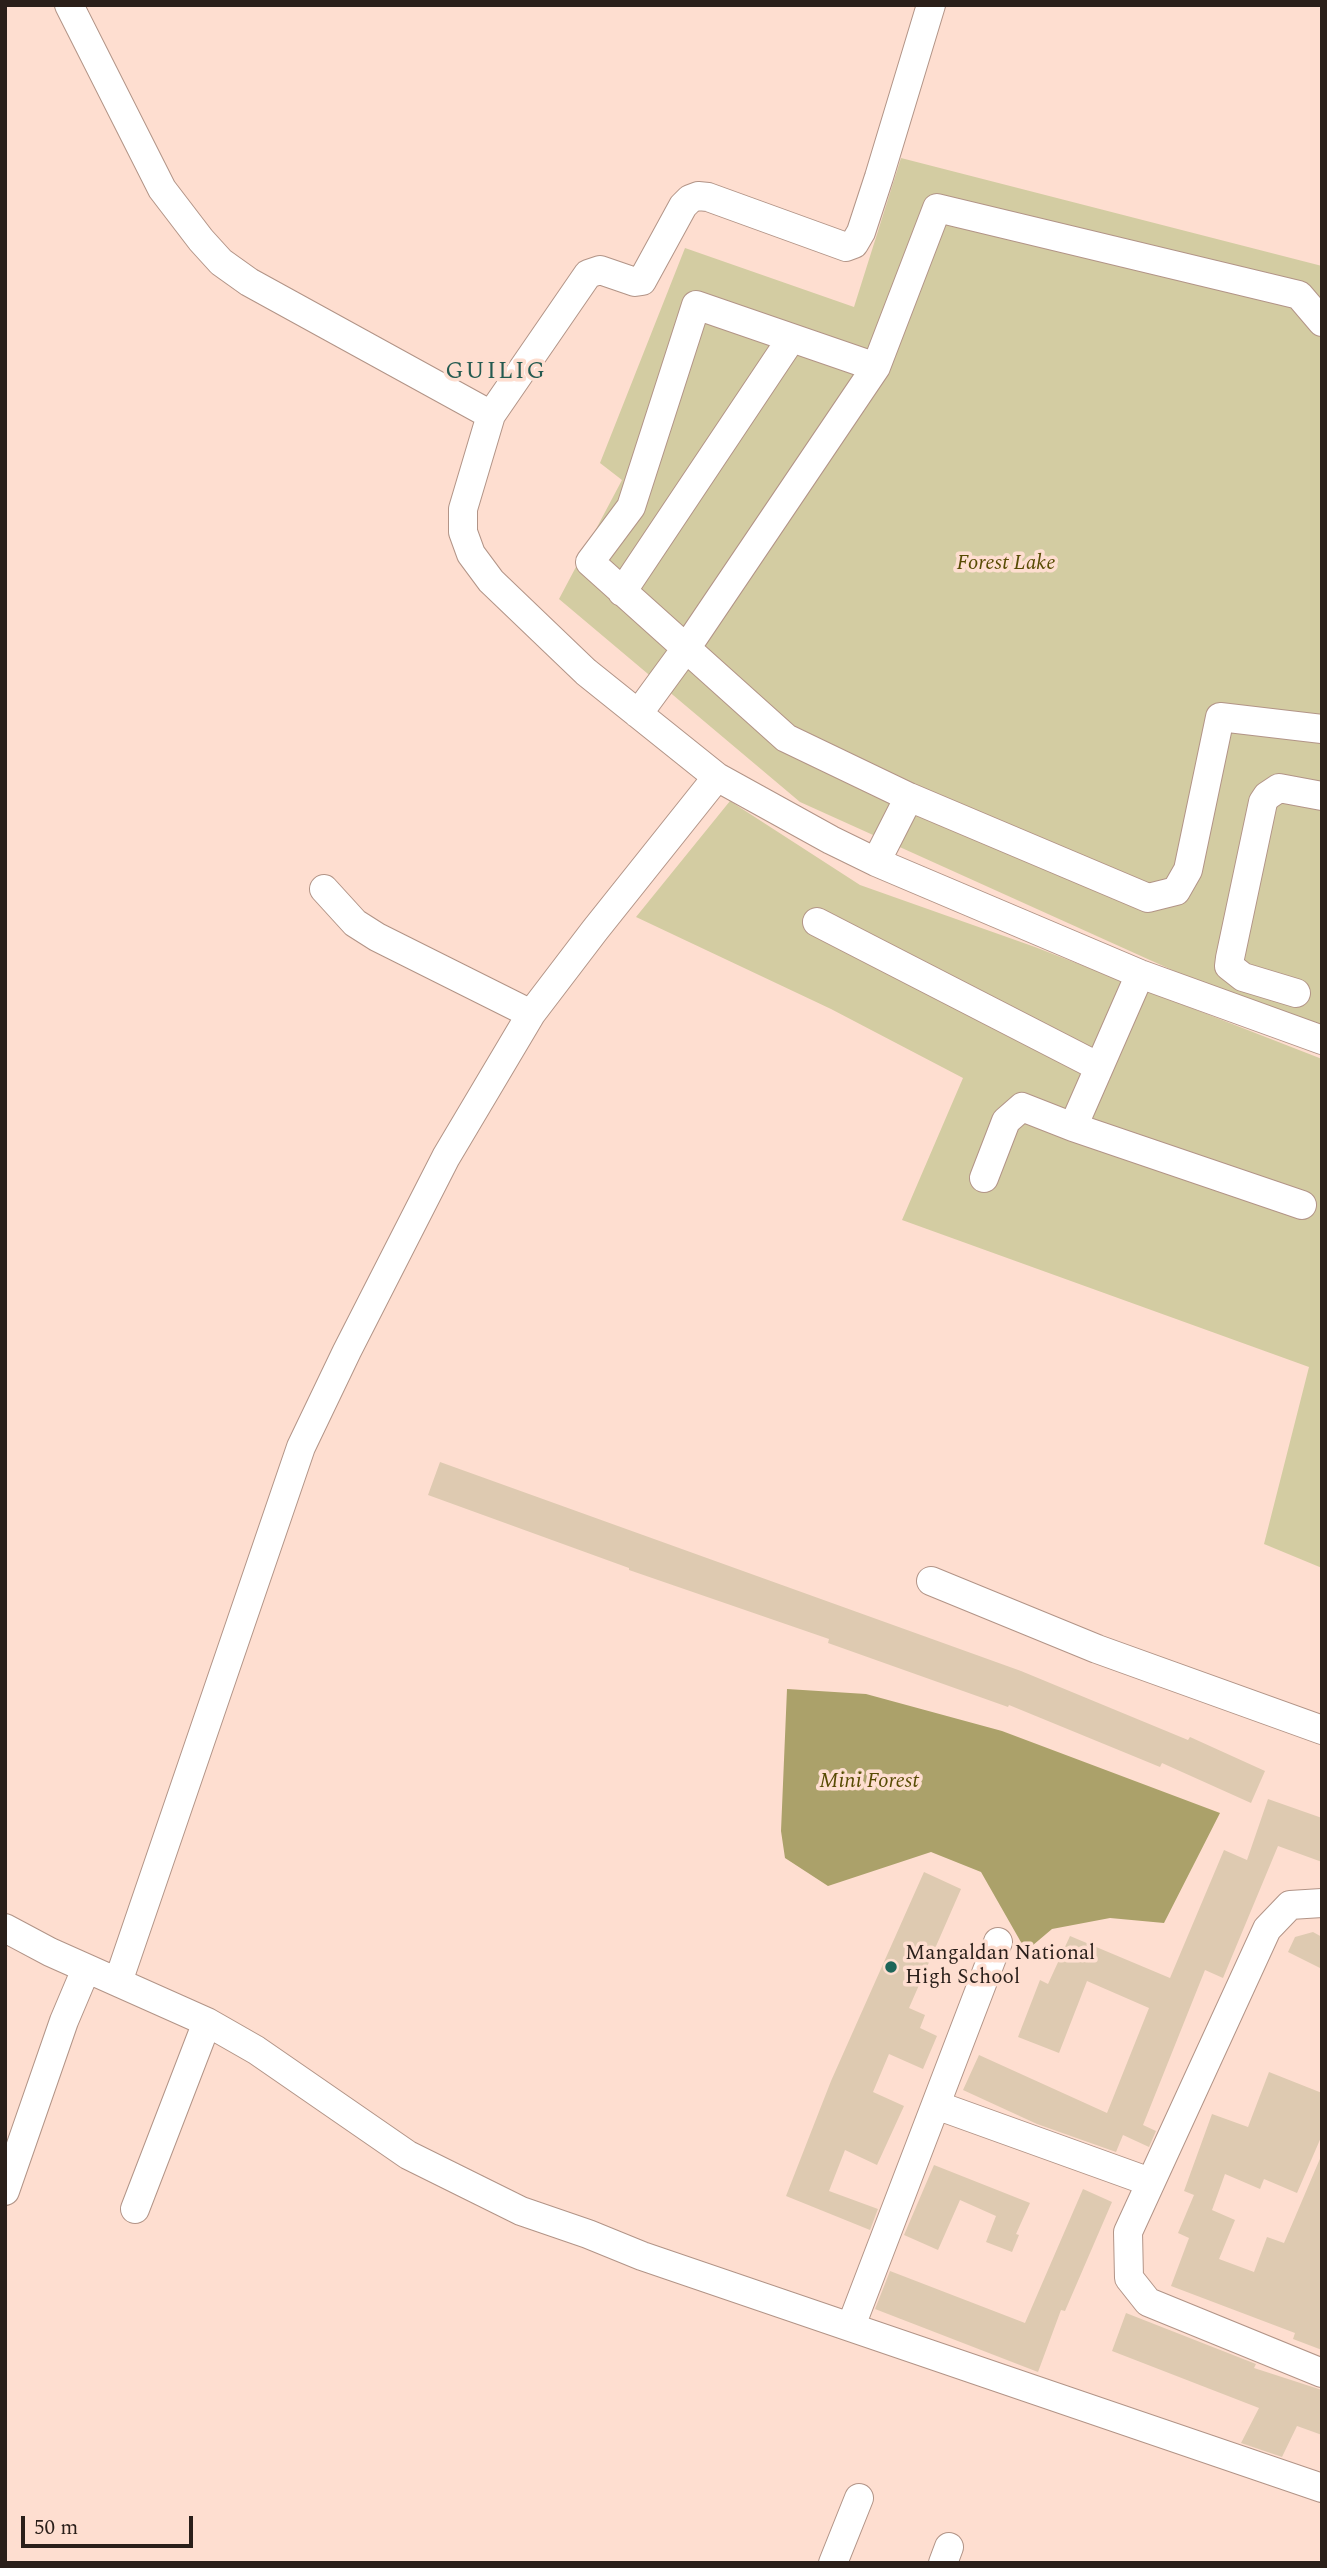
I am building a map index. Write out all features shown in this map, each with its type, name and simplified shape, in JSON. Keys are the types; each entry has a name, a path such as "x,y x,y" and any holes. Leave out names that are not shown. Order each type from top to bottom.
{"street":[{"path":"69,5 162,189 221,262 261,288 491,415"},
{"path":"931,5 879,177 861,232 854,244 846,247 708,197 698,196 683,206 642,281 635,282 600,271 588,274 491,415 463,509 463,532 471,554 514,605 586,672 717,777 876,862 1140,974 1322,1041"},
{"path":"638,714 687,647 876,367 937,208 1299,295 1322,322"},
{"path":"876,367 696,305 631,507 590,562 786,738 909,797 1148,898 1176,891 1188,870 1220,717 1322,729"},
{"path":"622,592 791,339"},
{"path":"118,1982 301,1447 446,1157 531,1014 717,777"},
{"path":"1296,993 1243,977 1233,971 1230,958 1263,802 1279,788 1322,796"},
{"path":"876,862 909,797"},
{"path":"324,889 355,923 377,937 531,1014"},
{"path":"817,922 1099,1067"},
{"path":"1073,1127 1140,974"},
{"path":"984,1178 1006,1121 1022,1107 1301,1205"},
{"path":"931,1581 1097,1649 1322,1730"},
{"path":"1322,1903 1290,1905 1267,1929 1128,2232 1129,2278 1148,2302 1322,2374"},
{"path":"5,1928 86,1969 207,2022 256,2050 408,2155 521,2211 642,2256 1322,2488"},
{"path":"851,2326 998,1942"},
{"path":"5,2191 64,2021 86,1969"},
{"path":"135,2209 207,2022"},
{"path":"936,2105 1150,2182"},
{"path":"833,2563 859,2498"}],"green space":[{"name":"Forest Lake","path":"901,158 1322,266 1322,1032 1203,984 800,802 559,599 622,480 600,463 685,248 854,307"},
{"path":"730,801 860,885 1035,947 1322,1059 1322,1568 1264,1544 1309,1367 902,1220 963,1078 831,1009 636,917"},
{"name":"Mini Forest","path":"787,1689 866,1694 1002,1731 1220,1813 1164,1923 1110,1918 1052,1929 1026,1951 981,1872 931,1852 828,1886 785,1858 781,1831"}],"building":[{"path":"440,1462 1021,1671 1188,1740 1190,1737 1265,1771 1251,1803 1162,1763 1160,1767 1009,1705 1008,1707 828,1643 829,1639 629,1570 428,1495"},
{"path":"1268,1799 1322,1818 1322,1862 1278,1846 1223,1978 1205,1970 1143,2125 1156,2131 1149,2147 1123,2135 1116,2152 1037,2124 963,2090 979,2055 1107,2113 1149,2008 1087,1981 1059,2053 1018,2037 1040,1980 1048,1984 1070,1936 1170,1978 1224,1850 1247,1860"},
{"path":"924,1872 961,1889 909,2008 925,2015 920,2028 937,2036 923,2069 889,2054 873,2092 904,2106 877,2165 845,2150 829,2191 878,2209 870,2230 786,2196 831,2081"},
{"path":"1313,1932 1322,1937 1322,1969 1288,1952 1295,1937"},
{"path":"1269,2072 1322,2093 1322,2135 1297,2193 1264,2179 1260,2189 1225,2174 1212,2210 1235,2220 1219,2259 1254,2272 1267,2237 1284,2243 1322,2154 1322,2350 1293,2339 1295,2333 1171,2286 1189,2238 1178,2233 1194,2195 1184,2191 1212,2114 1248,2127"},
{"path":"934,2165 1030,2203 1016,2234 1019,2235 1012,2252 986,2242 996,2216 960,2200 938,2250 904,2235"},
{"path":"1083,2189 1112,2202 1065,2311 1061,2310 1038,2372 875,2309 890,2271 1025,2323"},
{"path":"1126,2313 1256,2364 1254,2368 1322,2390 1322,2435 1297,2426 1282,2457 1241,2443 1259,2408 1112,2351"}],"place":[{"name":"Mangaldan National High School","path":"891,1967"}],"district":[{"name":"GUILIG","path":"496,373"}]}
